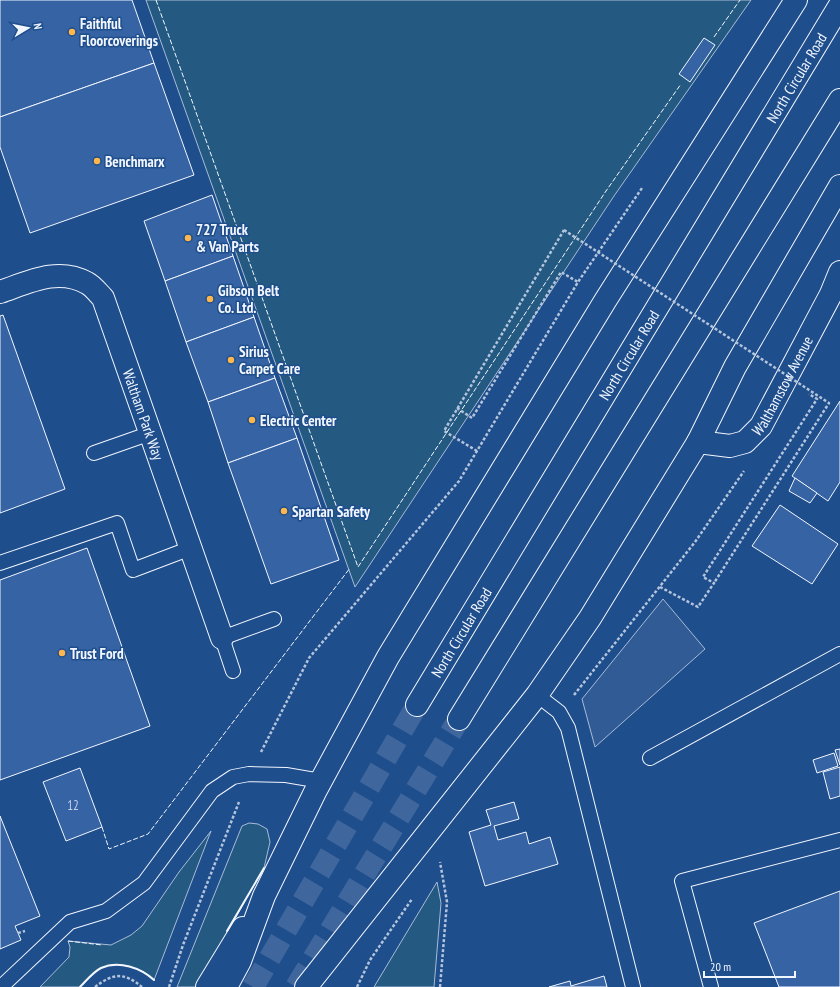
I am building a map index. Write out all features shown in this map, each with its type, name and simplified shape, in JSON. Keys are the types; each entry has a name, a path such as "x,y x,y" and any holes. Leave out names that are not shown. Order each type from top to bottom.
{"main road":[{"path":"226,987 240,961 264,896 321,781 388,657 566,364 796,0"},
{"name":"North Circular Road","path":"417,705 840,5"},
{"path":"459,719 840,100"},
{"path":"306,987 537,694 590,618 698,442 735,367 840,186"},
{"name":"Waltham Park Way","path":"0,292 46,276 66,276 88,283 104,298 222,638"},
{"name":"Walthamstow Avenue","path":"698,442 730,446 745,442 761,426 837,285"},
{"path":"207,987 229,948 264,896"}],"lane":[{"path":"94,453 151,433"},
{"path":"0,563 117,523 133,570 191,548"},
{"path":"222,638 274,619"},
{"name":"Waltham Park Way","path":"222,638 233,671"},
{"path":"650,758 840,654"},
{"path":"537,694 559,712 568,728 633,987"},
{"path":"1,987 70,922 106,911 144,883 212,791 233,778 249,774 286,775 321,781"},
{"path":"711,987 682,881 840,840"}],"path":[{"path":"477,452 444,431 564,230 829,403 698,607 660,587"},
{"path":"169,987 183,944 249,774 310,658 459,481 578,282 561,272 472,418 457,408"},
{"path":"714,583 703,577 817,400"},
{"path":"572,698 695,542 747,466"},
{"path":"440,860 447,902 440,987"},
{"path":"357,987 370,960 415,896"},
{"path":"95,987 105,979 117,975 126,977 142,987"}],"shaded area":[{"path":"146,0 751,0 614,196 355,587"},
{"path":"663,599 705,649 595,747 582,699"},
{"path":"249,823 258,824 267,829 270,842 264,868 196,987 177,987 242,826"},
{"path":"211,831 154,980 143,972 129,966 115,965 101,968 92,974 80,987 40,987 69,957 70,947 68,941 111,945 131,935 142,926 179,872"},
{"path":"437,882 441,903 434,987 374,987"}],"building":[{"name":"Faithful Floorcoverings","path":"0,0 132,0 154,63 0,117"},
{"path":"704,38 715,45 690,82 679,74"},
{"name":"Benchmarx","path":"154,63 194,175 30,233 0,147 0,117"},
{"name":"727 Truck & Van Parts","path":"212,195 233,256 165,281 144,221"},
{"name":"Gibson Belt Co. Ltd.","path":"233,256 254,317 186,342 165,281"},
{"path":"3,315 65,489 0,513 0,316"},
{"name":"Sirius Carpet Care","path":"254,317 275,378 208,402 186,342"},
{"name":"Electric Center","path":"275,378 297,438 228,463 208,402"},
{"path":"840,401 840,482 828,501 792,476"},
{"name":"Spartan Safety","path":"297,438 339,560 271,584 228,463"},
{"path":"795,478 817,493 810,503 789,491"},
{"path":"780,505 838,544 812,584 752,546"},
{"name":"Trust Ford","path":"87,548 150,726 0,780 0,580"},
{"path":"840,749 840,765 835,750"},
{"path":"834,753 838,766 817,773 813,760"},
{"path":"840,767 840,796 830,799 823,772"},
{"path":"80,768 102,827 66,841 43,782"},
{"path":"514,802 519,819 494,826 498,840 526,832 529,844 550,837 558,864 485,886 469,832 491,825 486,810"},
{"path":"0,816 40,916 15,926 21,940 0,949"},
{"path":"840,891 840,987 779,987 754,923"},
{"path":"604,976 607,987 549,987 570,981 571,986"}],"tunnel":[{"path":"253,987 417,705"},
{"path":"296,987 459,719"}],"fence":[{"path":"156,0 358,567 606,191 681,84"},
{"path":"714,37 740,0"},
{"path":"102,827 109,849 148,834 350,568"},
{"path":"68,941 102,945"}],"wall":[{"path":"227,931 264,868"},
{"path":"80,987 92,974 101,968 115,965 129,966 143,972 154,980"}],"place":[{"name":"Faithful Floorcoverings","path":"72,32"},
{"name":"Benchmarx","path":"97,161"},
{"name":"727 Truck & Van Parts","path":"188,238"},
{"name":"Gibson Belt Co. Ltd.","path":"210,299"},
{"name":"Sirius Carpet Care","path":"231,360"},
{"name":"Electric Center","path":"252,420"},
{"name":"Spartan Safety","path":"284,511"},
{"name":"Trust Ford","path":"62,653"}]}
